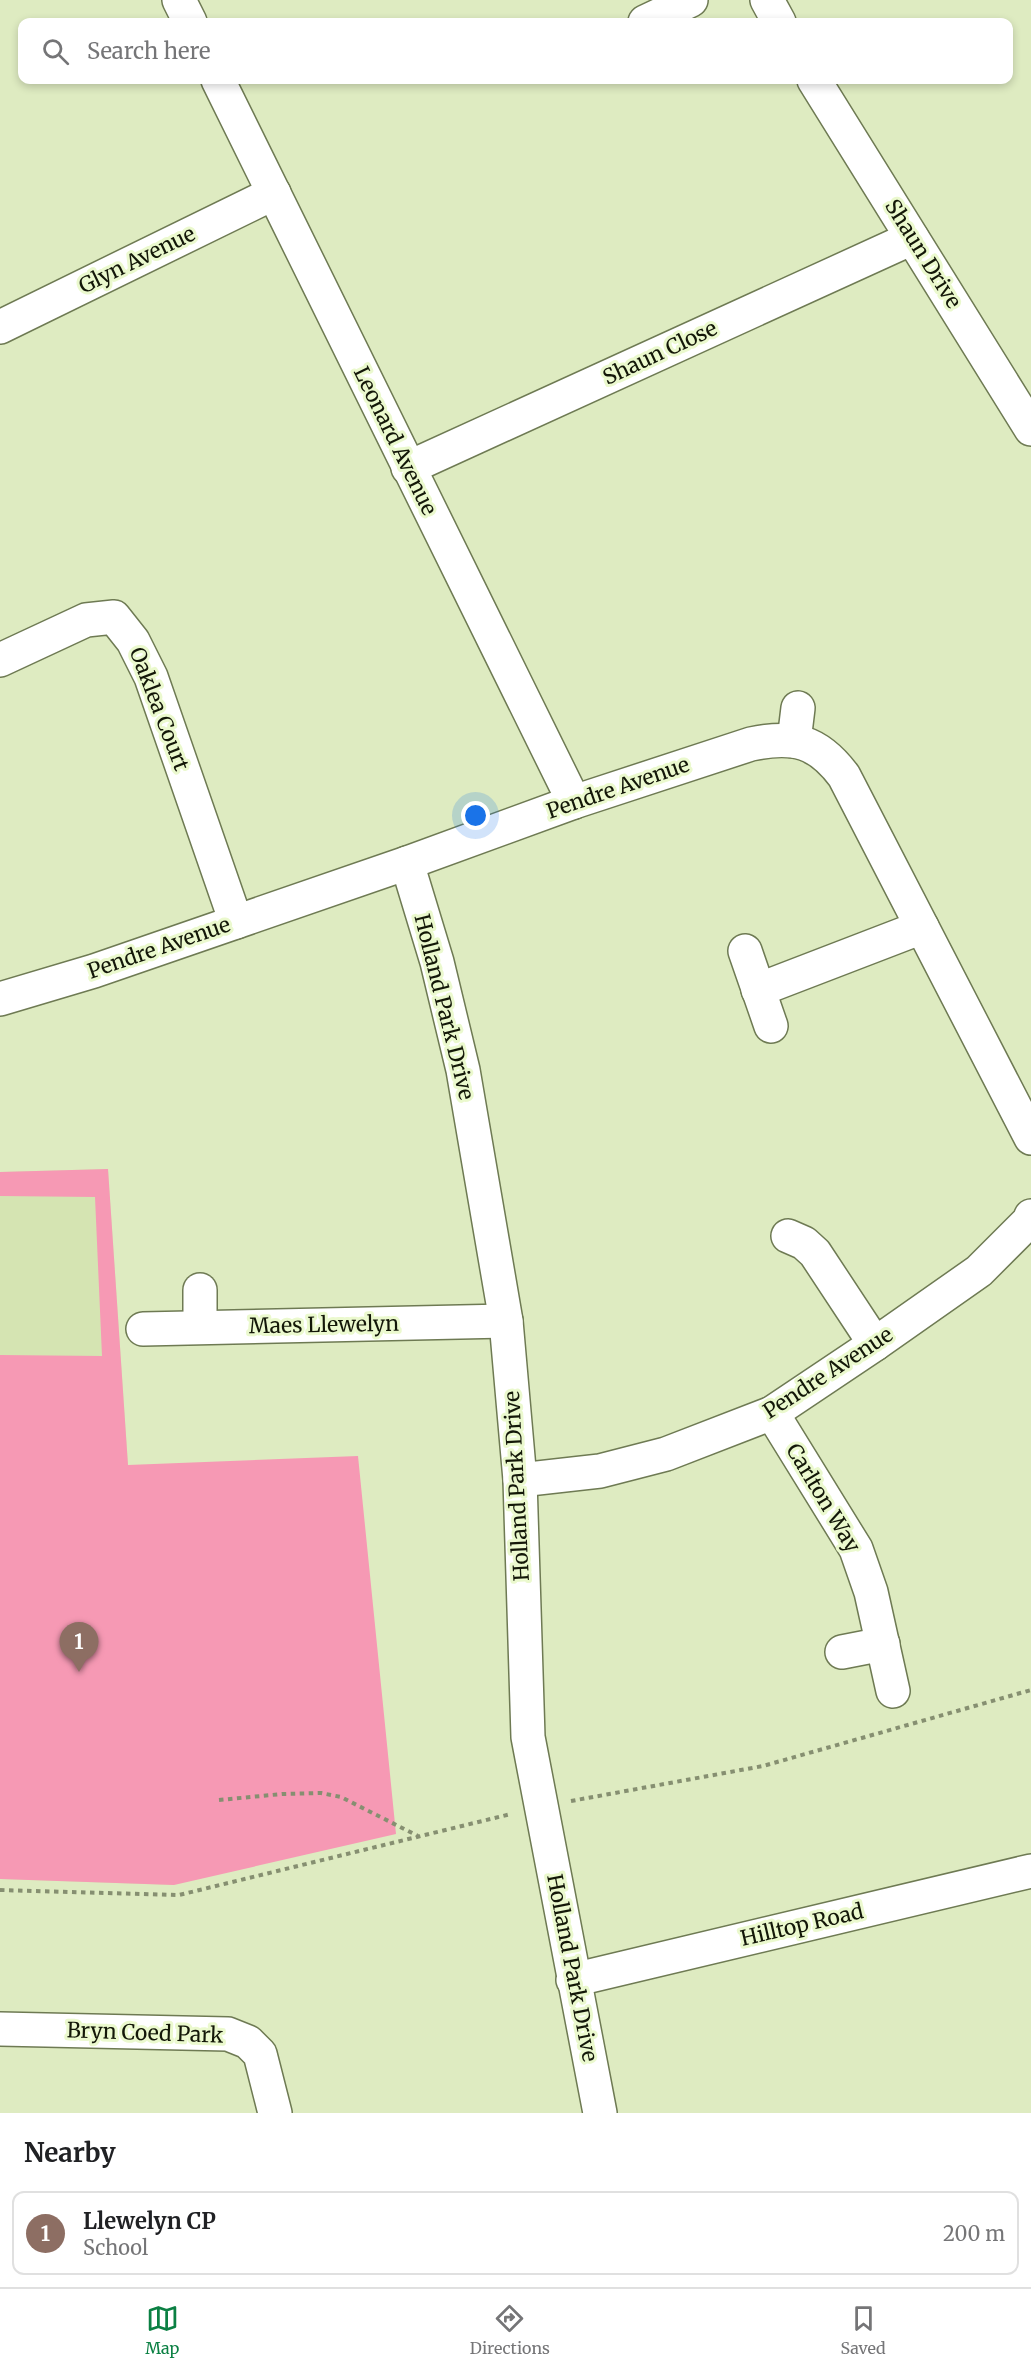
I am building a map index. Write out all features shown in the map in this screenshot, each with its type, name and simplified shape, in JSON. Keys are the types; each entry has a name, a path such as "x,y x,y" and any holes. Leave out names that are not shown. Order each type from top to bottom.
{"street":[{"path":"178,0 188,18"},
{"path":"653,18 691,0"},
{"path":"767,0 777,18"},
{"name":"Leonard Avenue","path":"220,84 574,802"},
{"name":"Shaun Drive","path":"816,84 1031,429"},
{"name":"Glyn Avenue","path":"0,327 274,193"},
{"name":"Shaun Close","path":"408,468 912,238"},
{"name":"Oaklea Court","path":"0,660 87,620 114,617 133,640 151,677 236,922"},
{"path":"794,741 798,708"},
{"name":"Pendre Avenue","path":"0,999 236,922 408,863 574,802 751,744 773,740 794,741 817,748 832,760 844,776 1031,1138"},
{"name":"Holland Park Drive","path":"408,863 437,962 463,1070 506,1321 520,1480 528,1737 600,2113"},
{"path":"758,990 922,927"},
{"path":"745,951 771,1026"},
{"name":"Pendre Avenue","path":"520,1480 600,1471 666,1454 772,1413 876,1344 979,1271 1029,1221 1031,1216"},
{"path":"788,1236 804,1243 815,1253 876,1344"},
{"path":"200,1290 200,1328"},
{"name":"Maes Llewelyn","path":"143,1329 506,1321"},
{"name":"Carlton Way","path":"772,1413 856,1549 871,1592 893,1691"},
{"path":"842,1652 883,1644"},
{"name":"Hilltop Road","path":"573,1980 1031,1870"},
{"name":"Bryn Coed Park","path":"0,2029 228,2034 248,2042 260,2054 276,2113"}],"path":[{"path":"219,1800 321,1793 341,1797 418,1837"}],"shaded area":[{"path":"108,1169 128,1465 174,1885 0,1879 0,1172"},
{"path":"108,1169 128,1465 358,1456 396,1834 174,1885 0,1879 0,1355 102,1356 95,1197 0,1196 0,1172"}],"place":[{"name":"Llewelyn CP","path":"79,1672"}]}
